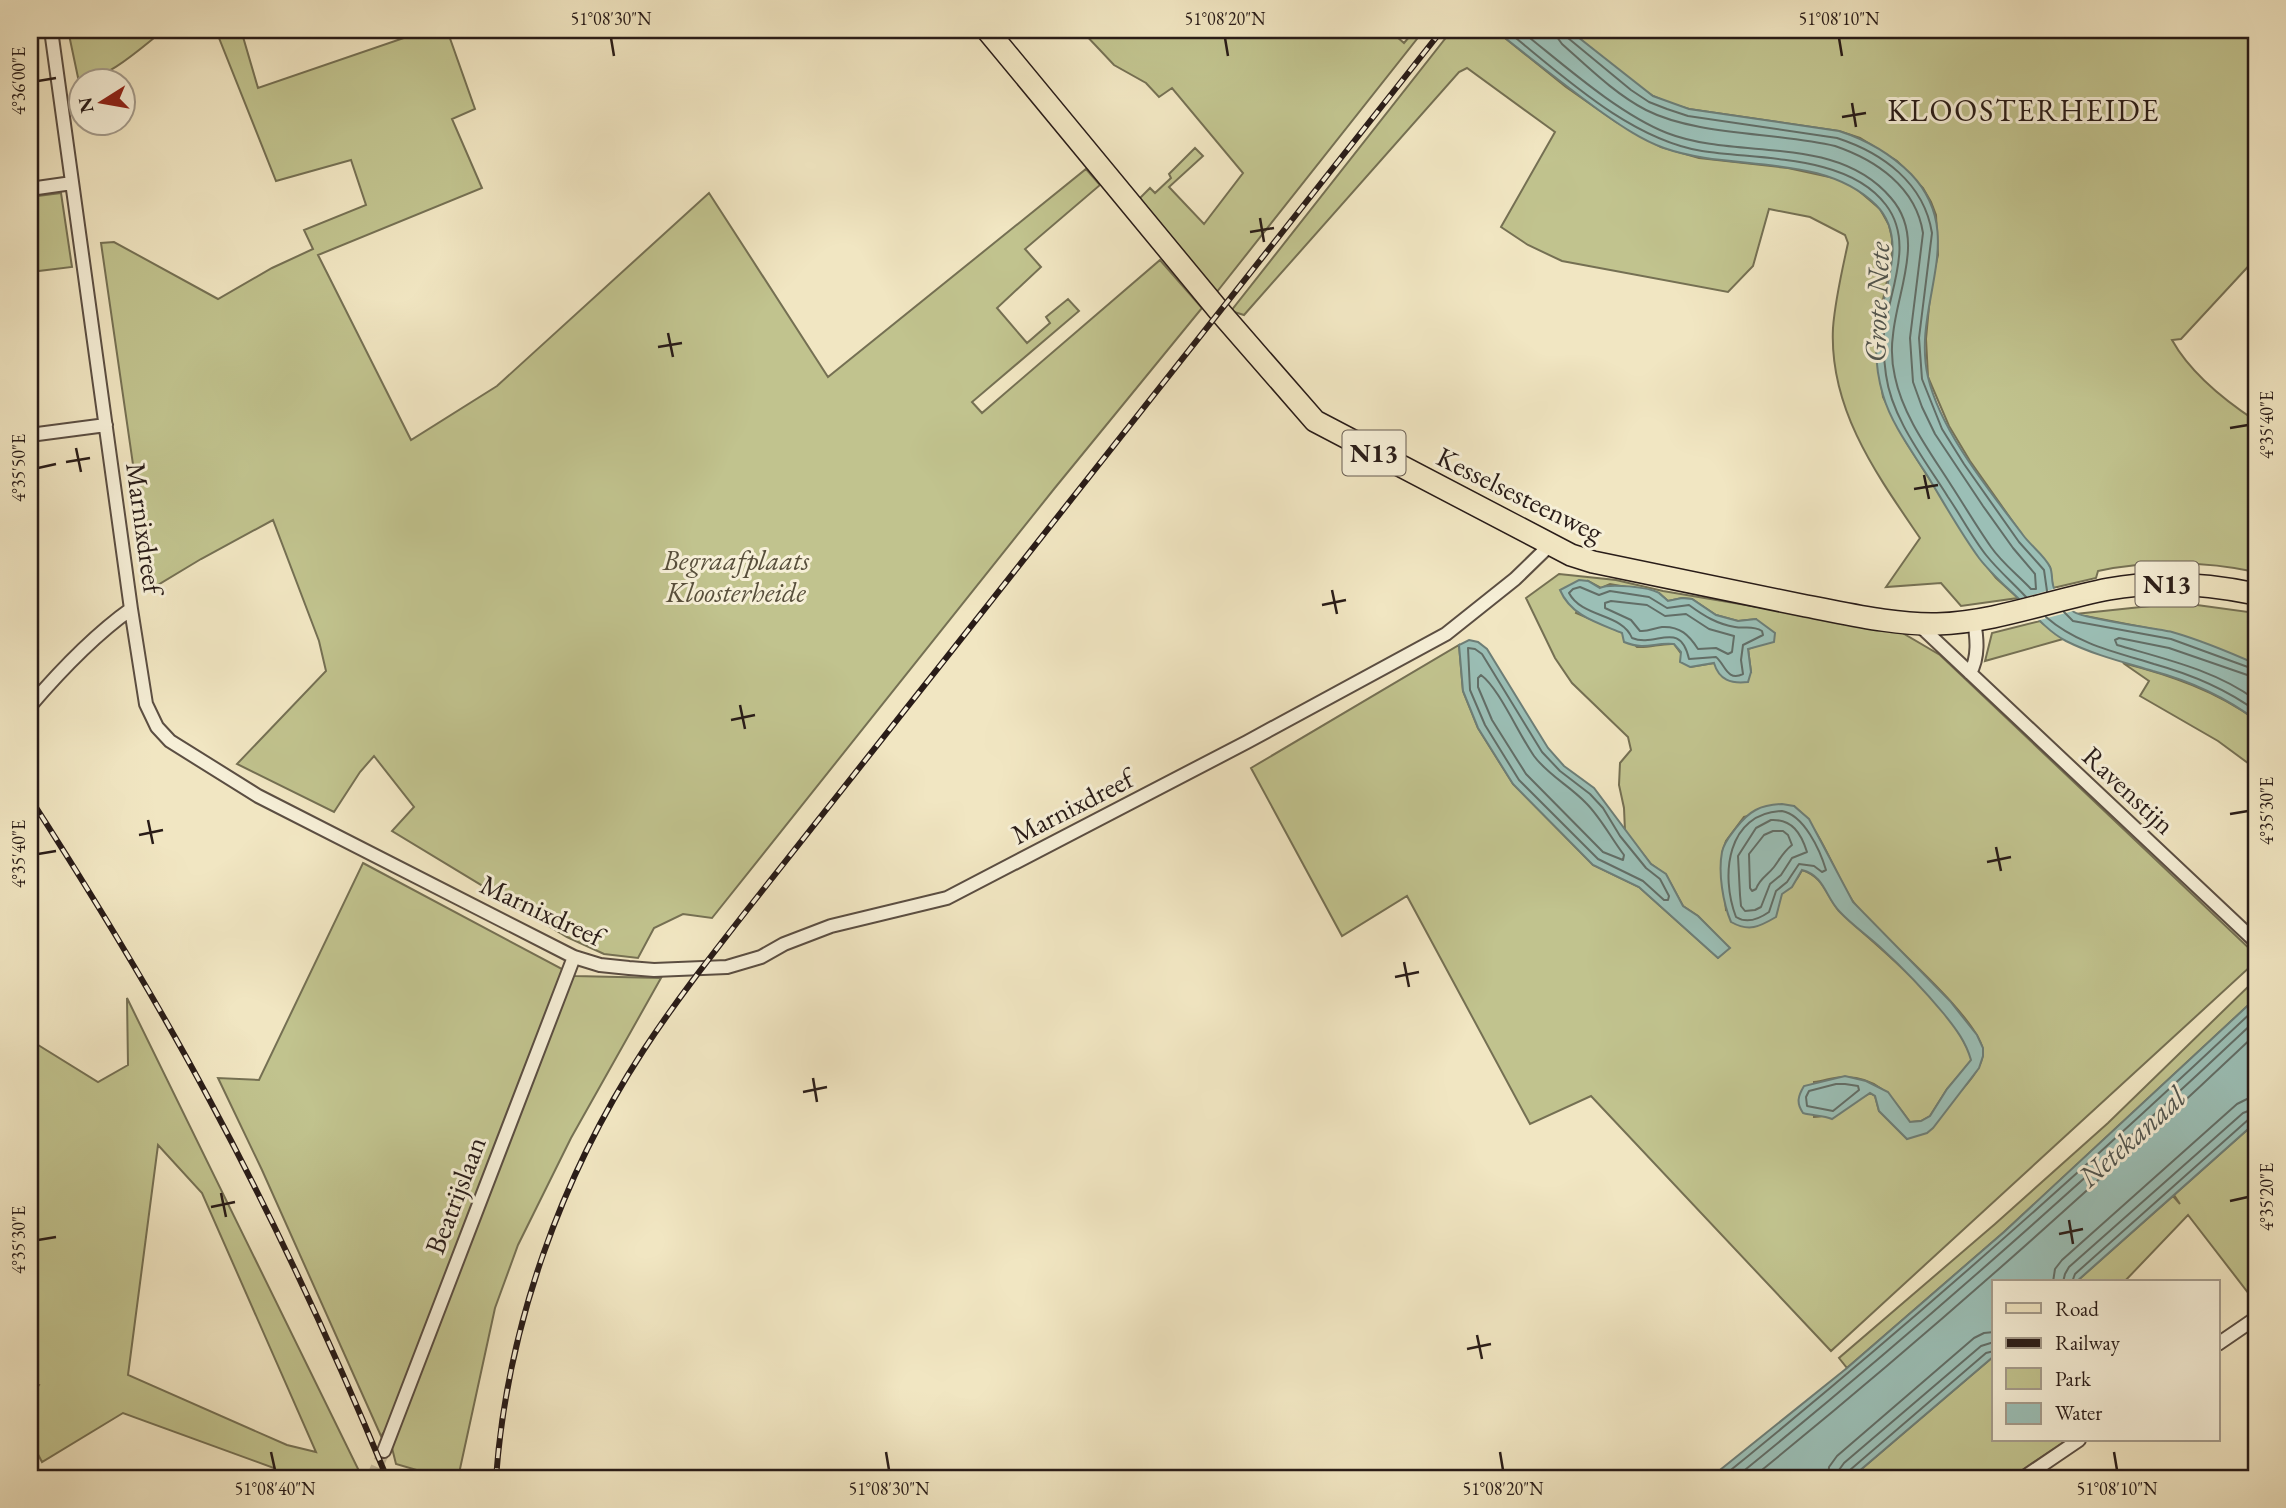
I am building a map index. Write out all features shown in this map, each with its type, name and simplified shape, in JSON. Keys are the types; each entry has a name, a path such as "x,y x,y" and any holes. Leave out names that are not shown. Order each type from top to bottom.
{"main road":[{"name":"Kesselsesteenweg","path":"987,30 1220,312 1315,421 1571,555 1606,565 1831,610 1918,623 1974,621 2004,616 2116,588 2167,584 2215,587 2256,594"}],"street":[{"name":"Marnixdreef","path":"51,30 131,609 146,704 157,726 170,741 258,796 574,957 600,965 654,970 727,967 761,957 784,944 831,926 947,898 1247,742 1446,634 1515,579 1550,545"},
{"path":"30,189 72,183"},
{"path":"30,435 106,425"},
{"path":"30,706 93,640 131,609"},
{"path":"1970,673 1976,656 1974,621"},
{"name":"Ravenstijn","path":"1918,623 2256,942"},
{"name":"Beatrijslaan","path":"384,1451 574,957"},
{"path":"2220,1343 2256,1318"},
{"path":"2022,1478 2076,1442"}],"green space":[{"path":"68,30 164,30 116,66 76,66"},
{"name":"Begraafplaats Kloosterheide","path":"241,30 258,88 427,30 447,30 475,109 452,119 482,188 318,255 411,440 497,386 709,193 828,377 1086,169 1100,185 1025,249 1041,267 997,308 1027,343 1050,323 1046,317 1068,299 1079,311 972,402 982,413 1160,260 1202,308 712,918 683,914 654,928 638,958 604,954 567,937 392,831 414,807 374,756 334,812 237,764 326,671 319,641 273,520 151,589 101,243 114,242 218,299 272,268 313,249 304,230 366,205 351,160 276,181 219,38"},
{"path":"1081,30 1389,30 1404,43 1415,30 1424,30 1216,293 1137,201 1150,188 1155,193 1171,178 1169,174 1195,148 1203,156 1169,187 1204,224 1243,173 1172,88 1159,97 1146,83 1114,65"},
{"path":"1452,30 1495,30 1566,87 1616,122 1661,147 1699,158 1788,168 1834,178 1852,185 1880,209 1889,225 1892,238 1892,258 1881,309 1877,357 1883,397 1906,442 1979,557 1996,578 2018,598 1961,606 1941,583 1886,587 1920,538 1859,440 1839,386 1833,328 1848,243 1845,235 1810,217 1769,209 1753,266 1728,292 1562,261 1528,245 1501,227 1555,132 1467,68 1459,72 1244,315 1231,311"},
{"path":"1569,30 2256,30 2256,258 2181,339 2172,340 2189,364 2209,385 2256,421 2256,572 2197,564 2137,565 2098,571 2096,578 2053,588 2050,567 2025,539 1970,461 1949,426 1928,377 1926,339 1931,285 1938,255 1936,215 1923,188 1897,161 1860,138 1839,131 1689,109 1653,96"},
{"path":"61,193 72,267 30,272 30,197"},
{"path":"1559,574 1616,580 1663,591 1899,631 1940,655 2253,952 2252,965 1831,1351 1591,1096 1530,1124 1407,896 1342,936 1251,768 1459,645 1463,691 1478,728 1513,784 1593,865 1639,887 1718,958 1729,948 1698,916 1683,906 1666,875 1651,864 1625,831 1619,785 1620,763 1631,750 1628,737 1572,683 1555,658 1526,598","holes":["1588,581 1601,588 1610,584 1659,593 1668,601 1692,599 1716,615 1738,621 1756,619 1759,645 1748,649 1751,672 1714,663 1691,667 1674,644 1637,647 1623,633 1576,613","1794,806 1812,826 1856,905 1958,1009 1980,1041 1983,1053 1974,1075 1952,1100 1907,1139 1879,1111 1875,1096 1870,1093 1836,1112 1814,1117 1814,1082 1842,1077 1868,1081 1884,1091 1910,1122 1921,1121 1930,1116 1947,1089 1972,1060 1963,1039 1949,1019 1914,980 1839,911 1820,882 1809,873 1802,870 1788,888 1770,898 1726,910 1722,869 1722,853 1726,841 1744,817"]},
{"path":"2160,605 2197,605 2256,613 2256,664 2173,633 2075,614"},
{"path":"2040,621 2063,639 1985,661 1992,633"},
{"path":"2123,663 2192,685 2256,720 2256,769 2218,741 2140,696 2149,681"},
{"path":"363,863 575,976 661,978 571,1138 518,1245 495,1308 458,1478 444,1478 396,1464 387,1428 381,1436 218,1078 259,1080"},
{"path":"2256,979 2256,998 2004,1232 1847,1368 1839,1358 2108,1123"},
{"path":"127,998 361,1478 269,1478 274,1468 123,1413 42,1462 30,1439 30,1399 39,1385 30,1381 30,1040 98,1082 128,1065","holes":["158,1145 202,1193 316,1452 287,1445 128,1375"]},
{"path":"2256,1122 2256,1303 2188,1215 2126,1280 2078,1280 2173,1196 2180,1204 2174,1195"},
{"path":"1992,1358 1992,1442 2064,1442 2015,1475 2017,1478 1851,1478"}],"water":[{"name":"Grote Nete","path":"1495,30 1569,30 1653,96 1689,109 1839,131 1878,148 1903,166 1928,198 1936,222 1938,246 1926,323 1928,377 1944,419 1968,460 2023,535 2048,563 2055,591 2069,608 2091,618 2172,632 2256,664 2256,720 2220,697 2194,685 2066,641 2043,624 1979,558 1902,436 1883,395 1876,340 1893,250 1886,219 1876,205 1854,188 1830,177 1803,170 1690,155 1655,145 1600,111"},
{"path":"1579,580 1588,581 1600,588 1620,586 1647,589 1659,593 1668,601 1692,599 1716,615 1738,621 1756,619 1775,633 1774,642 1748,649 1751,672 1748,682 1731,681 1722,677 1714,663 1690,667 1680,662 1681,652 1674,644 1639,646 1624,642 1622,633 1578,612 1560,590"},
{"path":"1469,640 1478,642 1487,649 1548,748 1564,766 1594,788 1651,864 1666,874 1683,906 1698,916 1730,948 1718,958 1639,887 1593,865 1513,784 1478,728 1463,691 1459,645"},
{"path":"1767,806 1794,806 1809,819 1853,902 1950,1001 1977,1035 1983,1048 1979,1068 1927,1133 1907,1139 1879,1111 1875,1096 1870,1093 1832,1119 1803,1113 1799,1106 1800,1093 1804,1086 1845,1076 1866,1081 1888,1092 1910,1122 1921,1121 1930,1116 1947,1089 1971,1060 1960,1036 1936,1005 1897,963 1840,912 1820,882 1810,873 1802,870 1792,887 1782,894 1776,917 1754,927 1743,927 1731,922 1721,878 1724,845 1750,813"},
{"name":"Netekanaal","path":"2256,998 2256,1122 2078,1280 1992,1280 1992,1358 1851,1478 1710,1478 1847,1368 2004,1232"}],"pier":[{"path":"2057,588 2077,610 2036,621 2015,600"}],"tunnel":[{"path":"372,1478 384,1451"}],"railway":[{"path":"496,1478 512,1365 543,1255 587,1150 643,1051 680,997 747,910 1442,30"},
{"path":"30,798 145,984 233,1145 303,1286 387,1478"}],"district":[{"name":"KLOOSTERHEIDE","path":"2024,111"}]}
